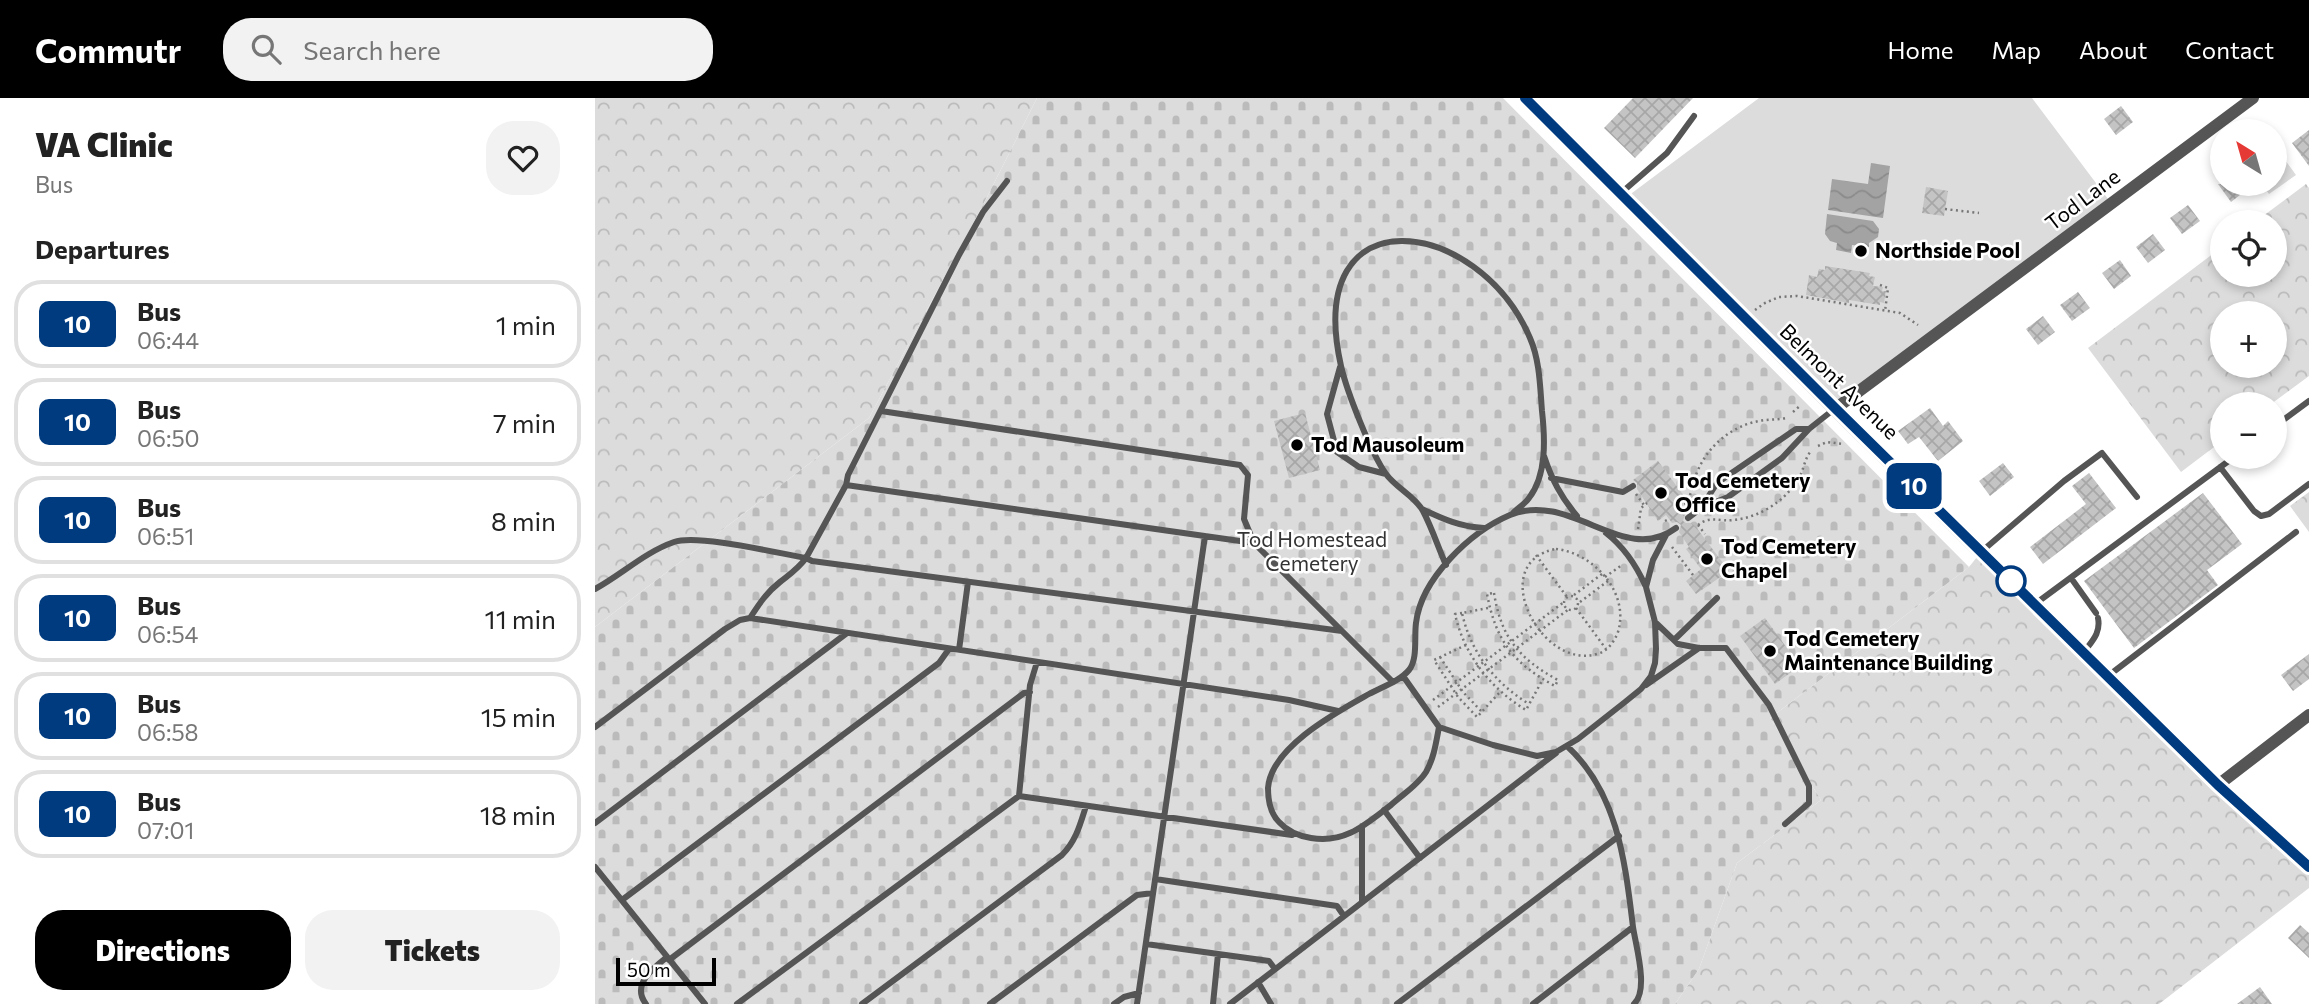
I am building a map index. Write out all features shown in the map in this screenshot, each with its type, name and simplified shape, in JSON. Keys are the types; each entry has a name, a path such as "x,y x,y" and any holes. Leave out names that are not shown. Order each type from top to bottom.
{"main road":[{"name":"Belmont Avenue","path":"1525,98 2218,785 2309,867"}],"street":[{"name":"Tod Lane","path":"1835,408 2253,98"},
{"path":"2218,785 2309,715"}],"lane":[{"path":"1620,195 1667,153 1694,116"},
{"path":"750,618 764,597 798,570 806,558 846,485 848,474 959,255 983,212 1007,181"},
{"path":"1301,837 1289,832 1272,811 1268,795 1269,779 1277,762 1338,711 1393,682 1412,667 1416,620 1423,597 1446,565 1468,541 1511,514 1529,499 1538,481 1543,454 1537,360 1531,339 1509,300 1494,283 1462,259 1441,249 1399,239 1382,242 1363,252 1348,269 1338,293 1335,323 1341,365 1348,390 1386,474 1422,509 1450,522 1486,528"},
{"path":"1341,365 1327,414 1337,452 1359,467 1386,474"},
{"path":"2287,417 2309,401"},
{"path":"1688,518 1701,508 1728,497 1790,450 1809,429 1835,408"},
{"path":"881,411 1240,465 1248,475 1244,519 1254,543 1393,682"},
{"path":"1701,508 1717,483 1796,429 1809,429"},
{"path":"1780,439 1790,450"},
{"path":"1981,552 2064,481 2102,453 2137,497"},
{"path":"1543,454 1551,478 1562,498 1579,518"},
{"path":"2035,604 2217,469"},
{"path":"2222,469 2261,516 2269,514 2309,484"},
{"path":"1551,478 1623,492 1635,488"},
{"path":"846,485 1254,543"},
{"path":"1422,509 1446,565"},
{"path":"1511,514 1534,510 1557,512 1637,540 1666,535 1676,528"},
{"path":"1602,529 1631,559 1646,587 1655,622 1655,663 1651,676 1641,689"},
{"path":"2108,676 2296,532"},
{"path":"1646,587 1653,560 1666,535"},
{"path":"1137,1004 1205,536"},
{"path":"595,589 674,542 696,539 812,561 1344,632"},
{"path":"2071,578 2097,615 2096,637 2084,652"},
{"path":"959,650 968,582"},
{"path":"1674,640 1717,598"},
{"path":"595,727 725,629 740,620 750,618 1289,700 1338,711"},
{"path":"1655,622 1678,644 1699,648 1726,648 1769,705 1809,786 1809,803 1785,824"},
{"path":"595,823 847,633"},
{"path":"1230,1004 1556,752 1699,648"},
{"path":"622,900 939,663 949,649"},
{"path":"1019,796 1030,692 1037,662"},
{"path":"1403,676 1439,727 1537,756 1556,752"},
{"path":"646,1004 641,989 644,980 668,958 1024,693 1030,692"},
{"path":"737,1004 1019,796 1333,840 1362,826 1425,775 1433,757 1439,727"},
{"path":"1567,746 1584,761 1598,782 1619,836 1642,985 1639,1000 1634,1004"},
{"path":"862,1004 1062,855 1076,836 1086,806"},
{"path":"1384,810 1420,858"},
{"path":"1362,826 1362,902"},
{"path":"1397,1004 1619,836"},
{"path":"595,867 705,1004"},
{"path":"1155,879 1337,906 1344,916"},
{"path":"990,1004 1137,895 1153,893"},
{"path":"1533,1004 1633,927"},
{"path":"1146,944 1269,961 1275,969"},
{"path":"1213,1004 1218,954"},
{"path":"1258,982 1271,1004"},
{"path":"1114,1004 1123,997 1139,993"}],"path":[{"path":"1945,209 1979,214"},
{"path":"1880,285 1888,288 1885,310"},
{"path":"1744,318 1779,297 1797,296 1885,310 1909,317 1919,325"},
{"path":"1793,412 1801,405"},
{"path":"1681,509 1692,495 1695,476 1709,451 1733,430 1759,421 1786,418"},
{"path":"1818,446 1823,442 1824,436"},
{"path":"1823,442 1843,444"},
{"path":"1705,534 1696,525 1712,518 1730,521 1751,517 1773,505 1794,485 1811,451"},
{"path":"1679,489 1695,476"},
{"path":"1635,488 1634,492 1646,504 1641,508 1637,540"},
{"path":"1663,518 1665,521 1668,519"},
{"path":"1670,544 1693,575"},
{"path":"1556,548 1569,550 1580,555 1605,577 1620,611 1620,625 1616,637 1606,649 1592,656 1580,656 1553,644 1534,624 1526,607 1523,579 1527,566 1536,555 1556,548"},
{"path":"1536,555 1567,597"},
{"path":"1424,706 1564,602 1567,597 1605,577 1631,559"},
{"path":"1576,608 1605,577"},
{"path":"1494,593 1499,616 1511,642 1537,668 1558,680 1555,685 1533,673 1511,653 1492,618 1490,607 1487,594 1494,593"},
{"path":"1573,596 1578,603"},
{"path":"1564,602 1569,609"},
{"path":"1490,607 1455,614 1466,645 1483,674 1504,695 1526,710 1543,679"},
{"path":"1576,608 1606,649"},
{"path":"1430,713 1569,609 1576,608"},
{"path":"1462,613 1470,637 1483,662 1509,690 1529,704"},
{"path":"1492,618 1499,616"},
{"path":"1464,640 1470,637"},
{"path":"1466,645 1434,660 1456,694 1477,717 1500,691"},
{"path":"1440,657 1461,690 1482,712"},
{"path":"1533,673 1537,668"},
{"path":"1504,695 1509,690"}],"green space":[{"path":"595,98 1037,98 869,418 595,627"},
{"name":"Tod Homestead Cemetery","path":"1037,98 1503,98 1969,567 1770,718 1821,800 1737,863 1699,969 1675,1004 595,1004 595,627 869,418"},
{"name":"Northside Pool","path":"1759,98 2032,98 2111,203 1835,409 1624,199"},
{"path":"2287,163 2296,175 2287,181"},
{"path":"2306,184 2309,188 2309,376 2287,392 2210,392 2210,450 2181,472 2088,348 2210,256 2210,287 2287,287 2287,210 2271,210"},
{"path":"2309,492 2309,532 2290,506"},
{"path":"1981,552 2309,867 2309,888 2159,1004 1675,1004 1699,969 1737,863 1821,800 1770,718 1969,567"}],"water":[{"path":"1871,163 1890,166 1883,218 1828,210 1832,179 1868,184"},
{"path":"1827,214 1873,221 1879,229 1878,237 1869,243 1869,247 1852,245 1851,253 1836,250 1837,243 1830,241 1825,234"}],"building":[{"path":"1633,98 1693,98 1635,158 1604,128"},
{"path":"2121,106 2133,122 2116,135 2104,119"},
{"path":"2309,130 2309,166 2292,143"},
{"path":"1926,187 1948,191 1944,216 1922,213"},
{"path":"2227,196 2239,196 2231,202"},
{"path":"2188,205 2200,221 2182,234 2170,218"},
{"path":"2153,234 2165,250 2148,263 2136,247"},
{"path":"2120,260 2131,276 2114,289 2102,273"},
{"path":"1825,266 1870,273 1869,276 1875,277 1873,286 1883,287 1882,291 1886,291 1884,303 1880,302 1880,305 1849,300 1849,303 1806,295 1809,275 1817,277 1819,269 1825,270"},
{"path":"2078,292 2090,308 2072,321 2060,305"},
{"path":"2043,316 2055,332 2038,345 2026,329"},
{"path":"1930,408 1943,426 1948,421 1963,441 1938,461 1919,437 1908,444 1898,431"},
{"name":"Tod Mausoleum","path":"1305,413 1320,470 1289,478 1274,421"},
{"path":"1658,461 1684,496 1683,521 1696,527 1729,571 1696,594 1686,581 1701,569 1686,549 1689,547 1679,532 1681,525 1672,523 1666,515 1658,521 1633,480"},
{"path":"2003,463 2014,477 1990,496 1979,481"},
{"path":"2089,473 2116,508 2043,564 2030,547 2086,504 2072,486"},
{"path":"2203,493 2242,544 2207,570 2218,585 2134,648 2084,581"},
{"name":"Tod Cemetery Maintenance Building","path":"1765,618 1800,666 1775,684 1740,636"},
{"path":"2309,654 2309,679 2293,691 2281,675"},
{"path":"2300,925 2309,933 2309,958 2288,938"},
{"path":"2260,987 2272,1004 2237,1004"}],"bus line":[{"name":"10","path":"1525,98 1558,134 2218,785 2309,867"}],"place":[{"name":"Northside Pool","path":"1861,251"},
{"name":"Tod Mausoleum","path":"1297,445"},
{"name":"Tod Cemetery Office","path":"1661,493"},
{"name":"Tod Cemetery Chapel","path":"1707,559"},
{"name":"Tod Cemetery Maintenance Building","path":"1770,651"}]}
